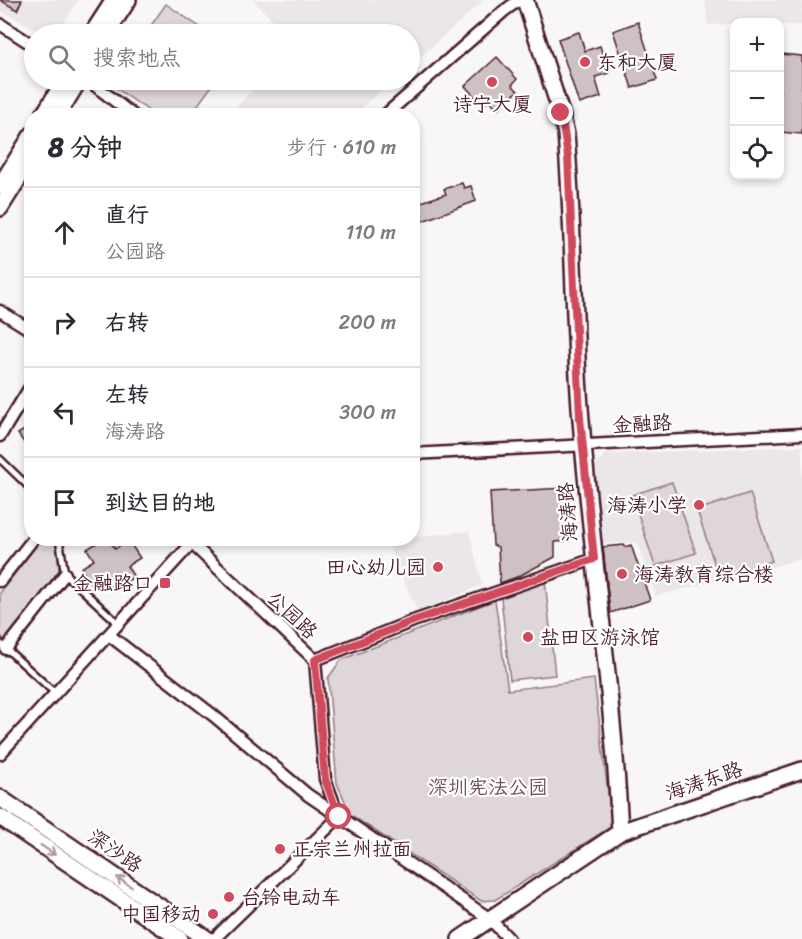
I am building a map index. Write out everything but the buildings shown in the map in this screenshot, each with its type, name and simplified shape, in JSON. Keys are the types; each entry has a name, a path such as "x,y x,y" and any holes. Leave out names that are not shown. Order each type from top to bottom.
{"street":[{"path":"98,24 114,0"},
{"path":"112,24 128,0"},
{"path":"420,84 519,0"},
{"name":"海涛路","path":"525,0 566,134 583,445 605,642 620,832"},
{"path":"0,24 24,40"},
{"path":"48,108 59,90"},
{"path":"62,108 73,90"},
{"path":"101,90 124,108"},
{"path":"393,108 414,90"},
{"path":"0,186 24,148"},
{"path":"0,208 24,170"},
{"path":"0,311 24,326"},
{"path":"0,436 24,397"},
{"name":"金融路","path":"420,454 802,434"},
{"path":"0,581 28,546"},
{"path":"0,754 109,635 185,546"},
{"name":"公园路","path":"194,546 315,660 325,779 339,817"},
{"path":"315,660 413,621 594,559"},
{"path":"3,646 65,574"},
{"path":"109,635 214,716 308,795 490,919 509,939"},
{"name":"海涛东路","path":"620,832 802,770"},
{"name":"深沙路","path":"0,798 207,939"},
{"name":"深沙路","path":"0,817 180,939"},
{"path":"214,939 339,817"},
{"path":"460,939 620,832"}],"lane":[{"path":"0,459 24,482"},
{"path":"60,546 65,574 118,624"},
{"path":"3,646 56,694"}],"shaded area":[{"path":"0,0 78,0 63,24 26,24 0,10"},
{"path":"253,0 484,0 420,57 420,24 276,24"},
{"path":"705,0 802,0 802,25 784,25 784,18 730,18 730,24 708,25"},
{"path":"253,90 382,90 361,108 235,108"},
{"name":"海涛小学","path":"802,446 802,559 656,596 637,542 599,544 592,468 607,454"},
{"name":"田心幼儿园","path":"469,531 482,585 418,612 390,546 420,546 420,537"}],"green space":[{"path":"166,4 195,24 152,24"},
{"path":"119,90 209,90 196,108 145,108"},
{"path":"672,482 696,553 655,566 632,495"},
{"path":"750,493 772,561 719,578 697,510"},
{"path":"36,546 56,546 59,571 5,640 0,635 0,593"},
{"name":"盐田区游泳馆","path":"545,580 555,675 510,680 501,598"},
{"name":"深圳宪法公园","path":"495,600 508,690 594,679 612,826 495,900 481,901 351,815 337,783 328,678 341,660"}],"place":[{"name":"东和大厦","path":"585,62"},
{"name":"诗宁大厦","path":"492,82"},
{"name":"海涛小学","path":"699,505"},
{"name":"田心幼儿园","path":"438,567"},
{"name":"海涛教育综合楼","path":"622,574"},
{"name":"金融路口","path":"165,583"},
{"name":"盐田区游泳馆","path":"528,637"},
{"name":"正宗兰州拉面","path":"280,849"},
{"name":"台铃电动车","path":"229,897"},
{"name":"中国移动","path":"213,914"}],"route":[{"path":"339,817 325,779 315,660 413,621 594,559 580,418 568,157 561,113"}]}
